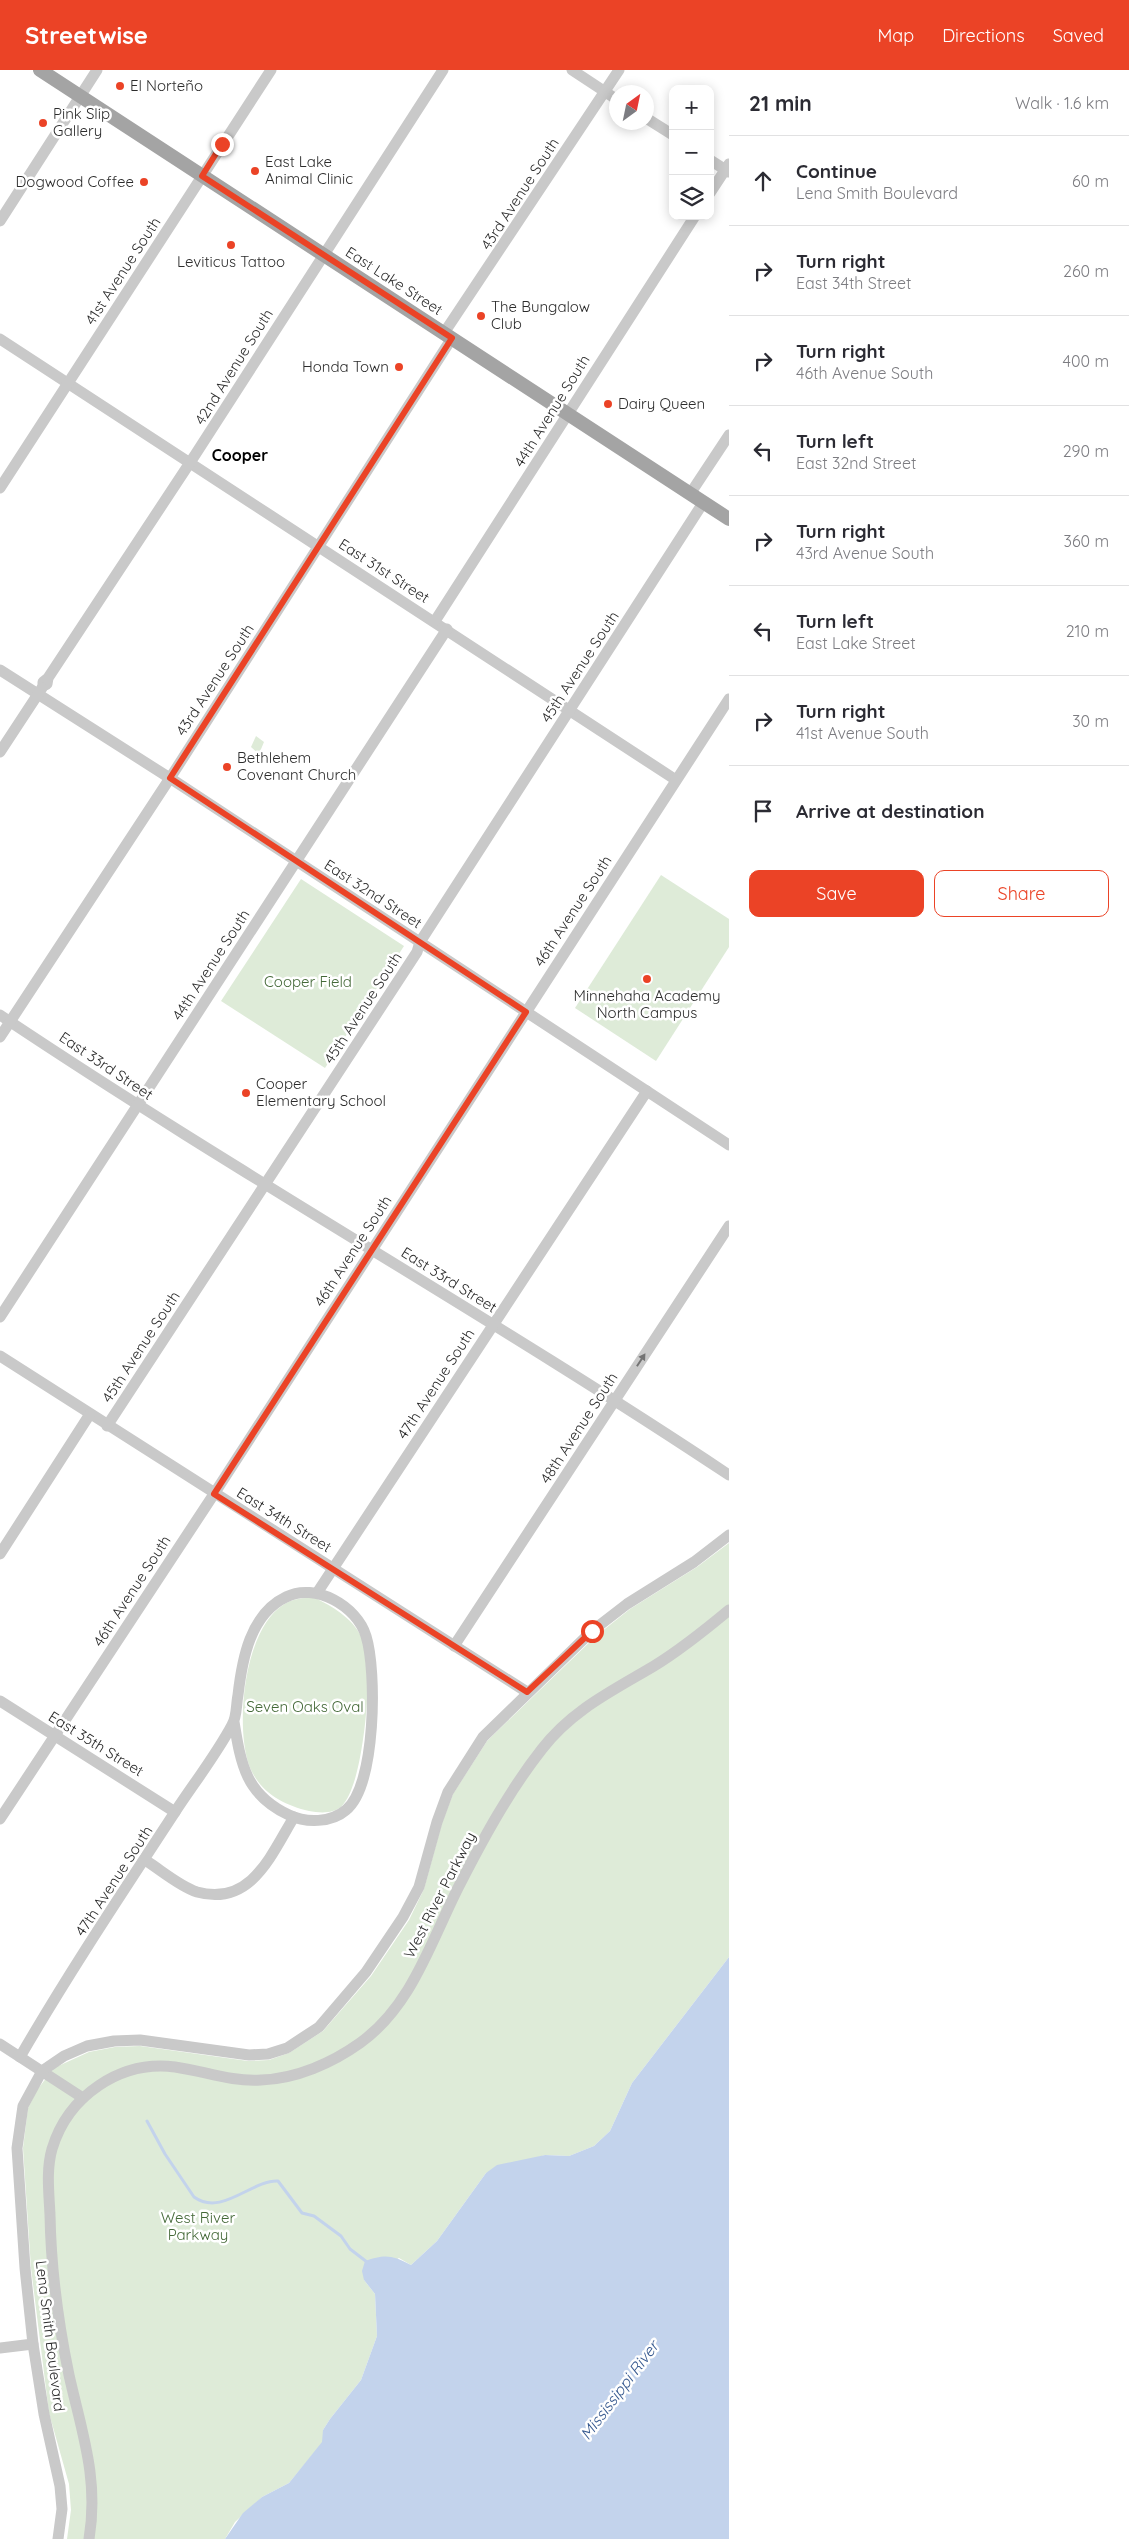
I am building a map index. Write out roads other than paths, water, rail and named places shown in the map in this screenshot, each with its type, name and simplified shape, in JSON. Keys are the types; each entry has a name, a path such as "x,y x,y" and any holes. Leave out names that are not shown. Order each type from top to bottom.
{"main road":[{"name":"East Lake Street","path":"40,70 729,519"}],"street":[{"path":"0,221 97,70"},
{"name":"41st Avenue South","path":"0,488 271,70"},
{"name":"42nd Avenue South","path":"0,752 190,463 443,70"},
{"path":"572,70 609,94"},
{"name":"43rd Avenue South","path":"0,1037 319,546 448,336 619,70"},
{"path":"654,123 669,132"},
{"path":"714,162 728,169 714,188"},
{"name":"44th Avenue South","path":"435,621 692,220"},
{"name":"East 31st Street","path":"0,339 676,780"},
{"path":"690,494 729,435"},
{"name":"45th Avenue South","path":"107,1426 417,952 420,942 703,502"},
{"name":"44th Avenue South","path":"0,1317 447,629"},
{"name":"East 32nd Street","path":"0,670 43,686 170,778 729,1145"},
{"name":"46th Avenue South","path":"0,1819 214,1494 729,699"},
{"name":"East 33rd Street","path":"0,1015 137,1105 493,1325 729,1475"},
{"name":"47th Avenue South","path":"317,1592 334,1569 647,1092"},
{"name":"48th Avenue South","path":"454,1646 729,1226"},
{"name":"East 34th Street","path":"0,1356 107,1426 527,1692"},
{"name":"45th Avenue South","path":"0,1554 90,1414"},
{"name":"Lena Smith Boulevard","path":"58,2539 62,2510 60,2486 44,2414 33,2344 25,2268 17,2148 23,2106 42,2071 72,2052 87,2046 114,2041 140,2040 249,2056 268,2054 295,2043 319,2027 366,1972 404,1917 419,1887 436,1822 448,1792 464,1764 483,1737 527,1692 613,1614 694,1562 729,1535"},
{"path":"317,1592 334,1601 351,1614 366,1634 372,1687 370,1746 364,1772 354,1798 347,1810 333,1818 320,1820 294,1818 269,1804 248,1781 234,1722 244,1654 270,1606 288,1595 317,1592"},
{"name":"West River Parkway","path":"89,2539 93,2484 69,2372 55,2294 49,2194 52,2150 66,2119 83,2098 113,2077 130,2070 172,2066 235,2080 263,2080 305,2072 329,2062 362,2042 394,2011 410,1987 458,1887 502,1807 554,1734 589,1703 670,1655 729,1610"},
{"name":"East 35th Street","path":"0,1701 175,1812"},
{"name":"47th Avenue South","path":"20,2056 234,1722"},
{"path":"145,1860 196,1892 229,1894 241,1889 252,1880 294,1818"},
{"path":"0,2044 83,2098"},
{"path":"0,2348 33,2344"}],"water":[{"name":"Mississippi River","path":"729,1957 729,2539 225,2539 243,2513 262,2497 289,2483 322,2442 323,2430 361,2380 377,2336 375,2294 364,2280 362,2271 365,2261 378,2257 388,2257 399,2259 411,2265 437,2241 486,2173 497,2165 545,2155 569,2156 594,2146 610,2131 632,2083"}],"waterway":[{"path":"147,2121 165,2154 194,2197 205,2202 215,2203 268,2182 278,2181 302,2213 314,2216 341,2236 350,2249 367,2262"}],"place":[{"name":"El Norteño","path":"120,86"},
{"name":"Pink Slip Gallery","path":"43,123"},
{"name":"East Lake Animal Clinic","path":"255,171"},
{"name":"Dogwood Coffee","path":"144,182"},
{"name":"Leviticus Tattoo","path":"231,245"},
{"name":"The Bungalow Club","path":"481,316"},
{"name":"Honda Town","path":"399,367"},
{"name":"Dairy Queen","path":"608,404"},
{"name":"Bethlehem Covenant Church","path":"227,767"},
{"name":"Minnehaha Academy North Campus","path":"647,979"},
{"name":"Cooper Elementary School","path":"246,1093"}],"district":[{"name":"Cooper","path":"240,455"}],"park label":[{"name":"Cooper Field","path":"308,982"},
{"name":"Seven Oaks Oval","path":"305,1707"}]}
